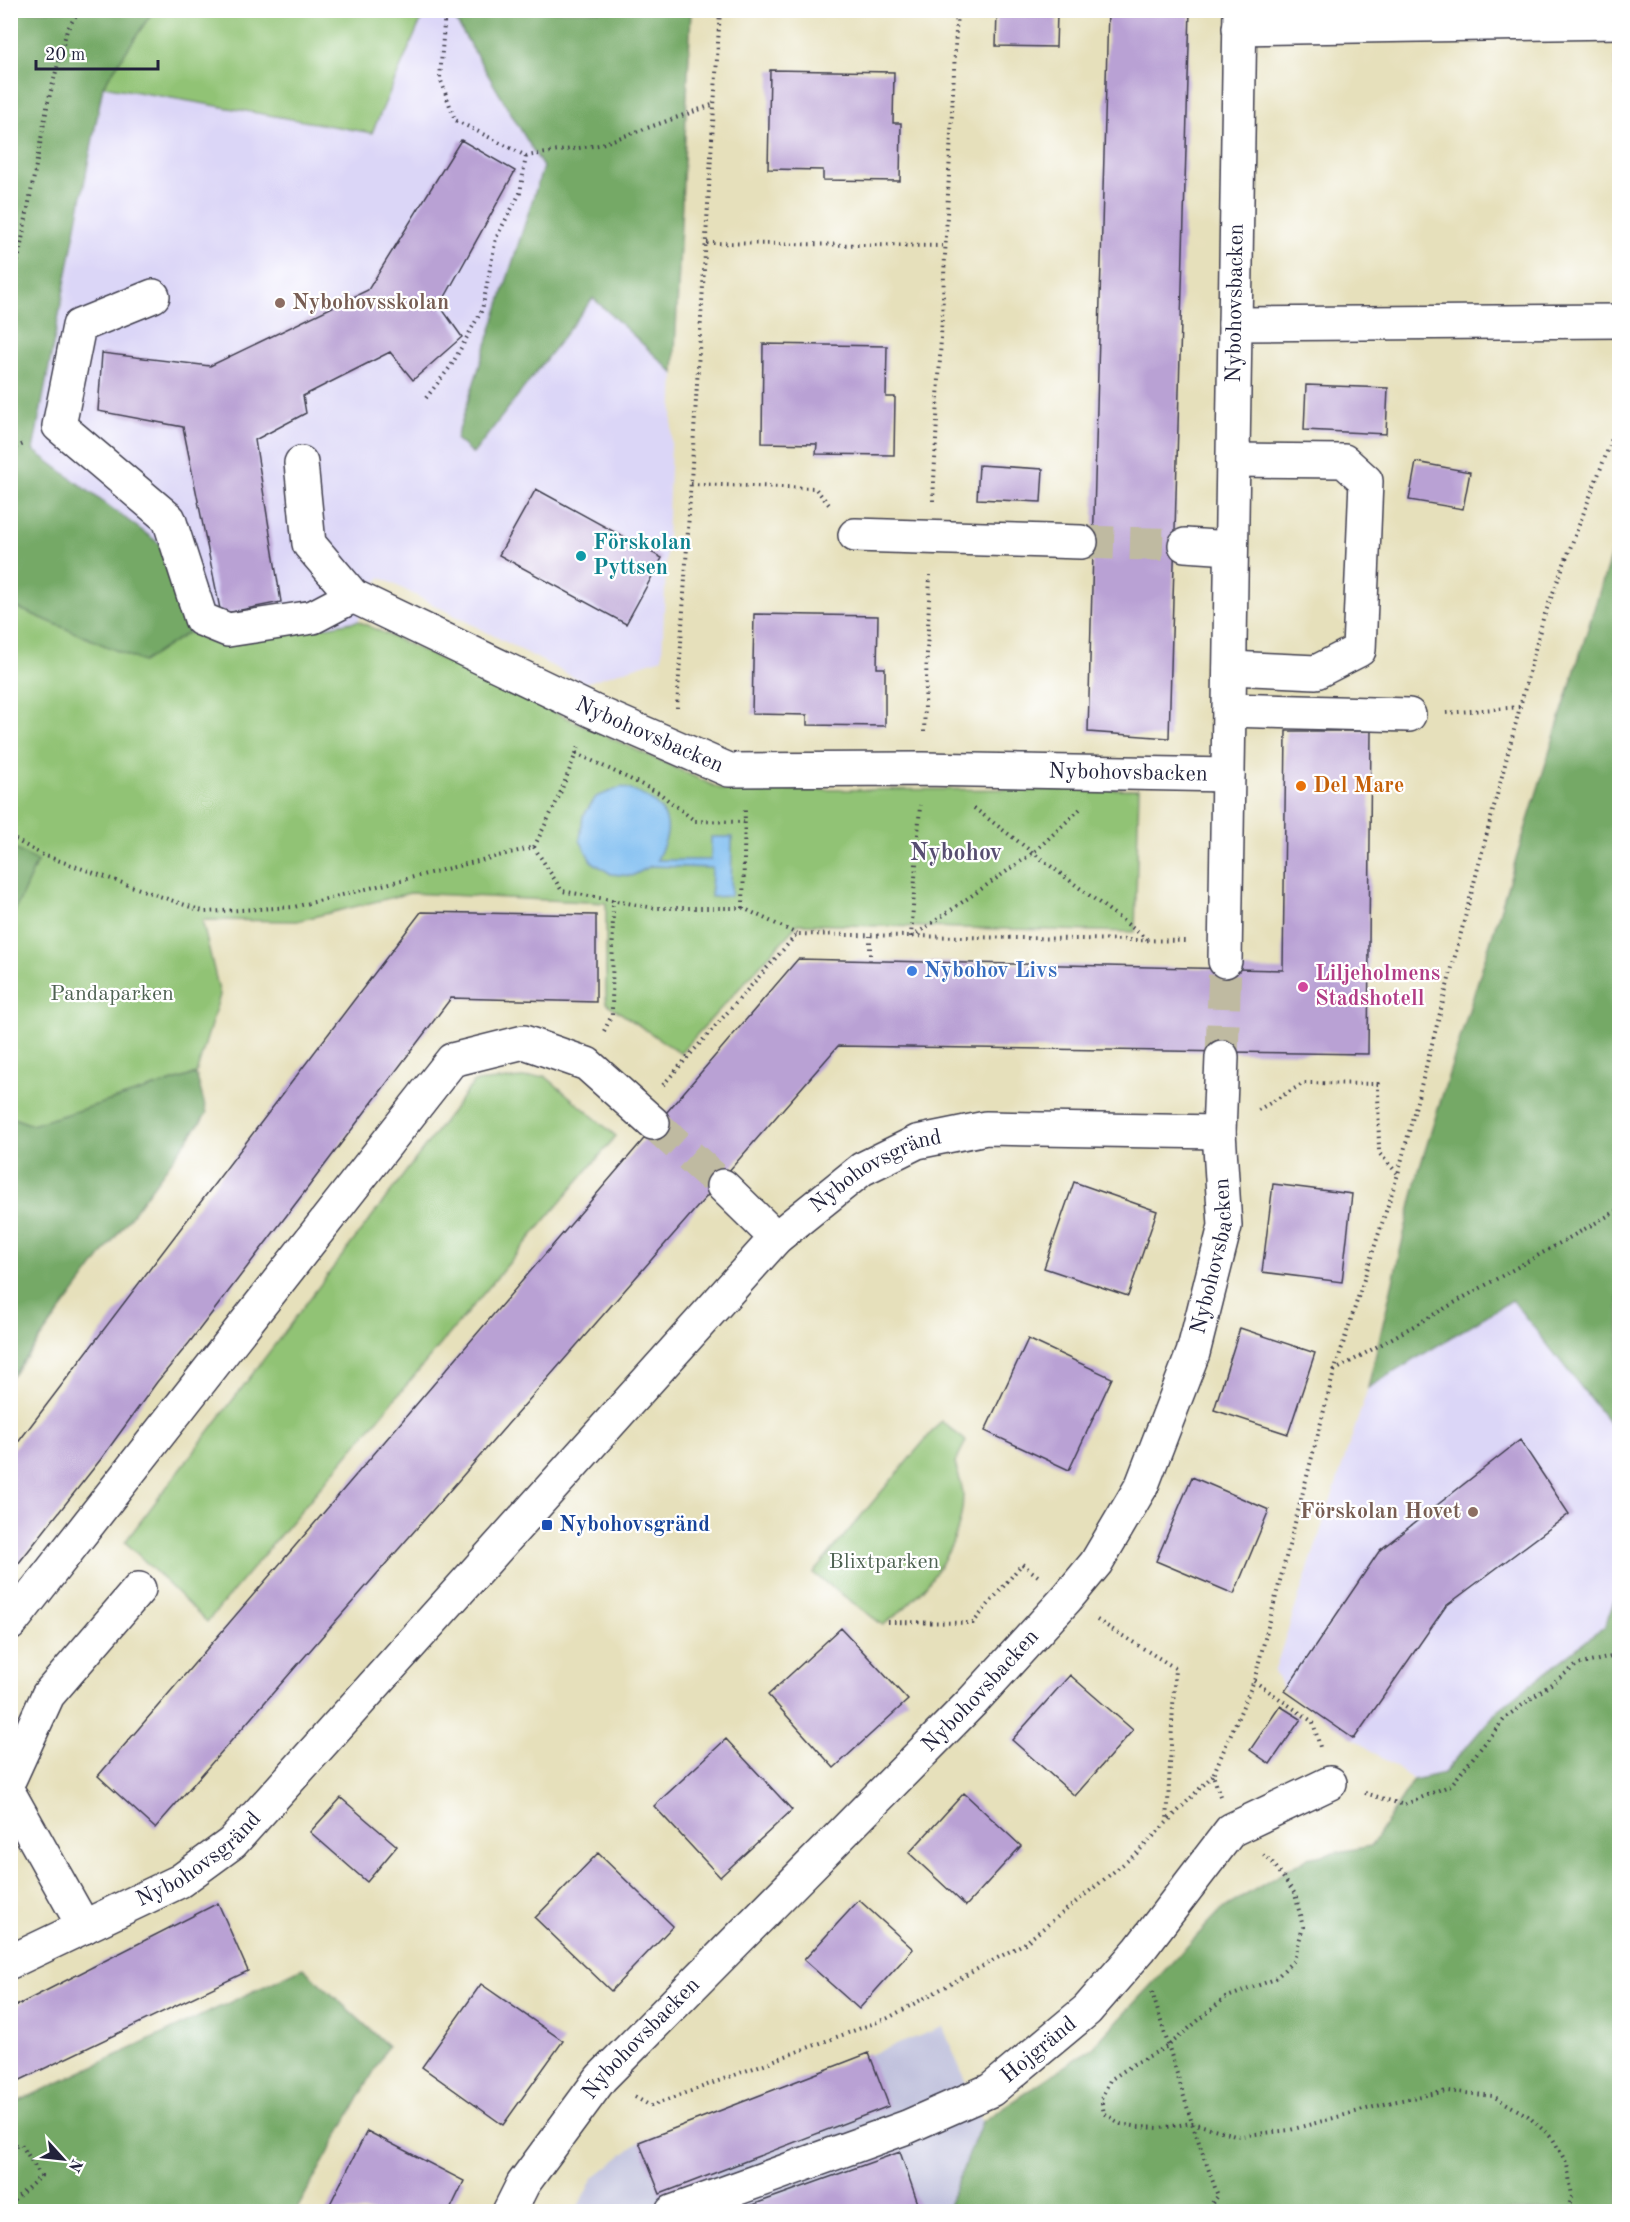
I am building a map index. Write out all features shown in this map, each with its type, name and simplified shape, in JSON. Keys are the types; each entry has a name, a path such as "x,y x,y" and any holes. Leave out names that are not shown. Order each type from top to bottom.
{"street":[{"path":"1240,19 1620,22"},
{"name":"Nybohovsbacken","path":"1225,952 1240,19"},
{"path":"153,297 79,326 59,426 169,519 201,619 228,630 312,617 353,596"},
{"path":"1235,324 1620,321"},
{"path":"1230,668 1316,672 1359,650 1366,481 1344,461 1233,460"},
{"name":"Nybohovsbacken","path":"301,463 309,544 353,596 593,711 729,770 923,769 1228,775"},
{"path":"855,535 1081,542"},
{"path":"1185,545 1231,548"},
{"path":"1229,710 1409,715"},
{"path":"10,1624 452,1060 524,1042 587,1064 646,1117"},
{"name":"Nybohovsbacken","path":"509,2211 523,2184 601,2078 972,1702 1096,1563 1142,1485 1193,1353 1225,1227 1219,1132 1222,1057"},
{"name":"Nybohovsgränd","path":"13,1956 84,1927 180,1881 232,1843 776,1238 862,1169 917,1142 986,1128 1219,1132"},
{"path":"723,1186 776,1238"},
{"path":"10,1778 48,1695 139,1589"},
{"name":"Hojgränd","path":"672,2211 907,2127 991,2090 1087,2010 1140,1949 1231,1830 1330,1783"},
{"path":"10,1795 84,1927"}],"path":[{"path":"10,303 48,102 67,30 79,10"},
{"path":"445,10 440,78 455,120 526,156 599,145 715,104"},
{"path":"674,748 720,10"},
{"path":"911,937 923,769 931,537 957,10"},
{"path":"426,398 451,366 482,310 496,238 520,193 526,156"},
{"path":"707,243 946,246"},
{"path":"601,2078 651,2106 888,2018 1025,1943 1137,1853 1213,1775 1254,1681 1334,1372 1398,1174 1543,620 1620,418"},
{"path":"691,484 815,488 855,535"},
{"path":"1409,715 1520,707"},
{"path":"10,837 43,855 205,912 294,907 534,847 557,801 593,711"},
{"path":"576,753 660,793 695,821 744,822"},
{"path":"743,908 746,770"},
{"path":"911,937 1033,853 1118,773"},
{"path":"969,804 1148,940"},
{"path":"534,847 562,891 654,908 743,908 797,934 1148,940 1225,952"},
{"path":"587,1064 612,1015 613,900"},
{"path":"646,1117 797,934"},
{"path":"870,936 870,961"},
{"path":"1219,1132 1304,1083 1378,1084 1379,1153 1398,1174"},
{"path":"1334,1372 1620,1209"},
{"path":"888,1622 973,1623 1022,1564"},
{"path":"1090,1616 1175,1668 1167,1822"},
{"path":"1254,1681 1313,1722 1330,1783 1404,1805 1451,1785 1506,1717 1577,1665 1620,1655"},
{"path":"1213,1775 1231,1830 1273,1863 1295,1894 1303,1927 1294,1960 1275,1979 1225,1998 1168,2046 1110,2080 1101,2099 1104,2113 1121,2124 1160,2128 1192,2123 1239,2136 1290,2130 1392,2102 1447,2091 1493,2096 1528,2116 1553,2139 1568,2164 1572,2196 1567,2211"},
{"path":"1151,1989 1192,2123 1218,2196 1208,2208 1210,2211"},
{"path":"10,2146 21,2144 41,2176 10,2204"}],"shaded area":[{"name":"Nybohovsskolan","path":"153,11 450,11 543,167 456,439 473,453 593,298 674,373 662,658 585,683 380,577 358,621 220,646 189,632 160,544 33,450 103,86"},
{"name":"Förskolan Hovet","path":"1512,1299 1619,1435 1619,1588 1605,1626 1498,1710 1444,1773 1414,1780 1285,1691 1274,1672 1368,1388"},
{"path":"943,2027 982,2122 946,2211 575,2212 593,2178 639,2142"}],"green space":[{"path":"11,11 153,11 103,86 33,450 160,544 189,632 143,662 11,605"},
{"path":"153,11 425,11 372,133 103,86"},
{"path":"450,11 691,11 674,373 593,298 473,454 456,439 543,167"},
{"path":"1619,529 1619,1435 1512,1300 1368,1388 1419,1170"},
{"name":"Pandaparken","path":"11,605 143,662 189,632 220,646 358,621 723,790 1139,789 1135,932 798,924 680,1053 606,1003 606,903 410,893 297,921 202,920 220,995 196,1074 32,1125 11,1117 10,920 37,862 11,847"},
{"path":"11,847 37,861 11,920"},
{"path":"196,1074 207,1113 11,1378 11,1117 32,1125"},
{"path":"545,1076 616,1136 207,1622 125,1542 474,1082"},
{"name":"Blixtparken","path":"941,1421 966,1441 955,1463 963,1495 956,1533 948,1552 926,1585 898,1614 883,1625 813,1573"},
{"path":"1619,1588 1619,2211 946,2211 982,2122 1093,2047 1221,1910 1307,1858 1371,1846 1414,1780 1444,1773 1498,1710 1605,1626"},
{"path":"303,1968 388,2046 296,2211 11,2211 11,2105"}],"water":[{"path":"622,787 654,802 664,816 667,833 657,860 711,860 711,837 732,837 731,896 711,897 712,868 651,866 632,876 611,874 591,861 580,840 583,816 596,797"}],"building":[{"path":"1108,10 1190,10 1169,738 1088,732"},
{"path":"997,12 1057,14 1056,47 996,46"},
{"path":"1614,57 1620,57 1620,86 1616,86"},
{"path":"770,70 894,72 893,123 901,123 900,181 823,180 823,170 768,169"},
{"path":"461,140 515,171 440,306 462,337 413,380 390,352 303,396 306,413 255,440 281,602 221,614 183,427 98,411 102,353 210,366 368,290"},
{"path":"763,344 887,346 886,397 895,397 894,455 816,454 817,444 762,443"},
{"path":"1306,385 1388,388 1386,434 1304,430"},
{"path":"1416,462 1470,472 1463,509 1409,500"},
{"path":"979,465 1043,469 1041,502 977,499"},
{"name":"Förskolan Pyttsen","path":"536,489 662,558 626,624 499,555"},
{"path":"754,614 878,616 877,668 885,668 885,726 807,725 807,715 752,714"},
{"path":"1286,731 1371,731 1368,1054 838,1046 155,1828 98,1776 798,959 1283,970"},
{"path":"421,912 596,915 596,1002 451,998 157,1382 101,1459 10,1574 10,1453"},
{"path":"1074,1182 1157,1211 1128,1296 1044,1268"},
{"path":"1273,1184 1352,1194 1342,1282 1262,1272"},
{"path":"1240,1328 1315,1353 1288,1434 1214,1410"},
{"path":"1028,1339 1112,1378 1069,1470 985,1431"},
{"path":"1520,1440 1569,1514 1446,1606 1354,1739 1285,1691 1380,1550"},
{"path":"1192,1477 1269,1510 1234,1594 1156,1561"},
{"path":"841,1628 908,1700 834,1768 768,1695"},
{"path":"1070,1675 1133,1730 1075,1796 1012,1740"},
{"path":"1280,1706 1301,1719 1270,1764 1250,1750"},
{"path":"726,1739 792,1810 720,1877 654,1806"},
{"path":"964,1793 1021,1846 966,1906 909,1853"},
{"path":"341,1798 397,1846 367,1882 310,1832"},
{"path":"598,1853 673,1926 611,1991 535,1918"},
{"path":"859,1900 913,1949 859,2009 804,1960"},
{"path":"218,1903 248,1971 10,2085 10,2009"},
{"path":"481,1984 563,2041 503,2125 422,2067"},
{"path":"869,2053 889,2106 660,2194 639,2142"},
{"path":"367,2131 464,2181 449,2212 326,2212"},
{"path":"900,2152 921,2212 735,2212 735,2211"}],"tunnel":[{"path":"1081,542 1185,545"},
{"path":"1222,1057 1225,961"},
{"path":"653,1123 723,1186"}],"place":[{"name":"Nybohovsskolan","path":"280,303"},
{"name":"Förskolan Pyttsen","path":"581,556"},
{"name":"Del Mare","path":"1301,786"},
{"name":"Nybohov Livs","path":"912,971"},
{"name":"Liljeholmens Stadshotell","path":"1303,987"},
{"name":"Förskolan Hovet","path":"1473,1512"},
{"name":"Nybohovsgränd","path":"547,1525"}],"district":[{"name":"Nybohov","path":"956,854"}]}
